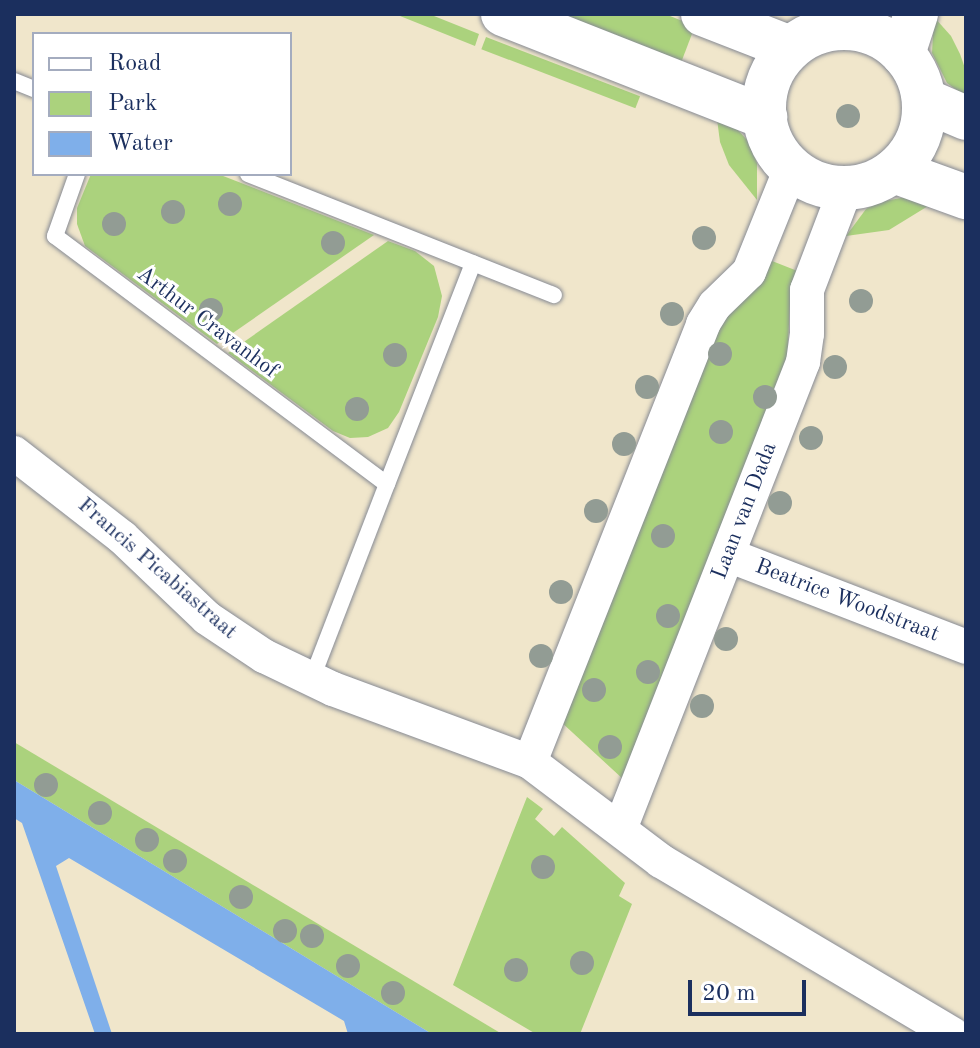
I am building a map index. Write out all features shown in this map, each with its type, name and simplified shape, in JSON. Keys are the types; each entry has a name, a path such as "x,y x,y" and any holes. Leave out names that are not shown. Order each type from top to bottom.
{"street":[{"path":"503,14 765,117"},
{"path":"703,14 790,48"},
{"path":"846,21 876,34 910,34 924,100 918,139 894,171 871,183 846,188 817,183 791,168 776,151 765,117 765,95 772,74 790,48 809,35 846,21"},
{"path":"924,100 966,118"},
{"path":"530,762 703,324 715,305 749,272 791,168"},
{"path":"894,171 966,197"},
{"name":"Laan van Dada","path":"620,829 803,362 807,334 807,290 846,188"},
{"name":"Francis Picabiastraat","path":"14,453 122,537 207,618 264,656 311,681 530,762 661,861 952,1034"},
{"name":"Beatrice Woodstraat","path":"728,555 966,647"}],"lane":[{"name":"Arthur Cravanhof","path":"76,176 55,236 387,484"},
{"path":"253,176 554,295"},
{"path":"311,681 473,263"}],"green space":[{"path":"395,14 429,14 479,34 475,46"},
{"path":"543,14 665,14 695,26 679,68"},
{"path":"934,17 951,36 960,54 966,71 966,97 947,83 932,53"},
{"path":"486,37 640,96 635,108 481,49"},
{"path":"717,119 729,120 747,140 757,163 757,200 729,165 720,142"},
{"path":"90,176 223,176 374,235 217,344 85,246 77,224 77,208"},
{"path":"912,196 933,203 889,230 846,236 866,209 879,202"},
{"path":"388,241 415,251 434,266 442,296 438,317 399,412 388,428 368,437 350,438 333,431 228,353"},
{"path":"767,259 800,272 790,304 787,364 624,780 560,721 712,334"},
{"path":"14,742 502,1034 432,1034 14,780"},
{"path":"527,797 543,809 535,819 554,836 562,827 625,883 619,896 632,904 580,1034 536,1034 453,985"}],"water":[{"path":"14,780 432,1034 348,1034 344,1021 69,858 56,866 112,1034 95,1034 22,823 14,818"}]}
